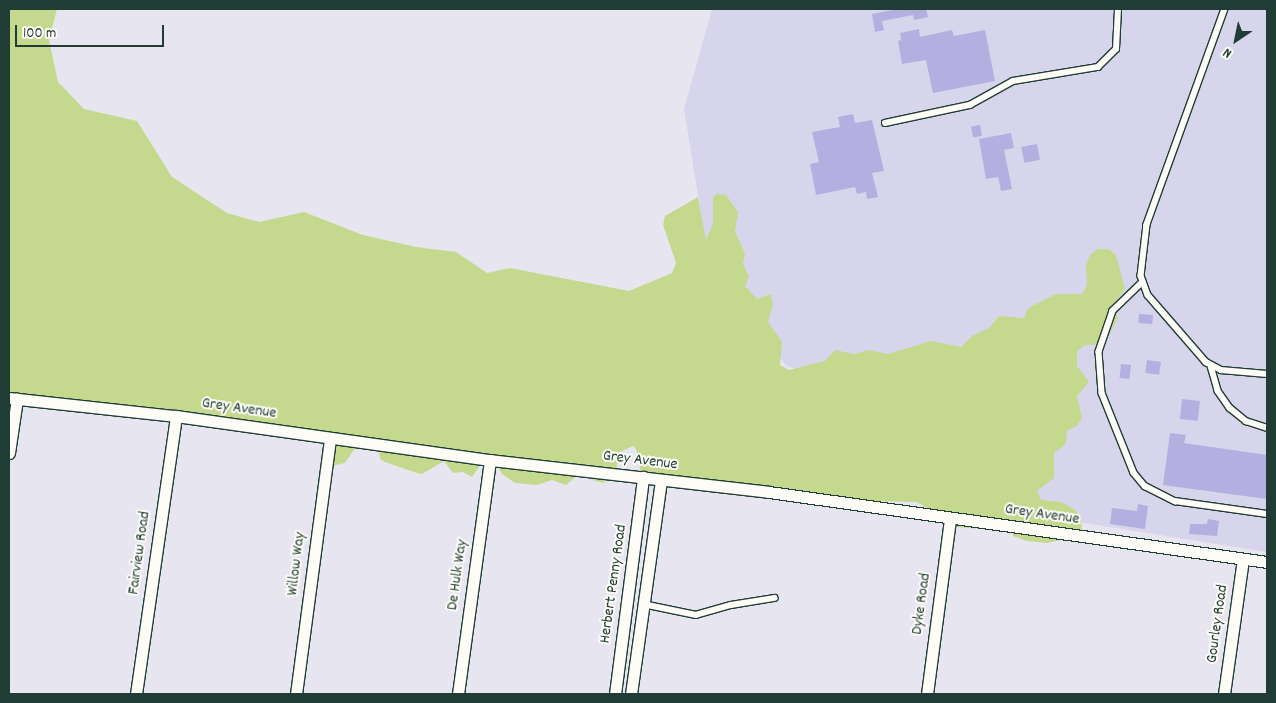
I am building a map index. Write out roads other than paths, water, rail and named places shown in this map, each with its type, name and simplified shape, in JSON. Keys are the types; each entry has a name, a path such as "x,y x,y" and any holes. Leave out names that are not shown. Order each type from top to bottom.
{"street":[{"name":"Grey Avenue","path":"13,398 176,416 490,460 643,477 1267,562"},
{"path":"9,453 13,398"},
{"name":"Fairview Road","path":"136,694 176,416"},
{"name":"Willow Way","path":"296,694 330,438"},
{"name":"De Hulk Way","path":"458,694 490,460"},
{"name":"Herbert Penny Road","path":"615,694 643,477"},
{"name":"Herbert Penny Road","path":"631,694 661,480"},
{"name":"Dyke Road","path":"927,694 950,519"},
{"name":"Gourley Road","path":"1224,694 1243,559"}],"lane":[{"path":"885,123 970,106 1012,80 1098,67 1116,50 1118,9"},
{"path":"1225,9 1147,225 1140,265 1148,295 1177,332 1211,366 1221,370 1267,374"},
{"path":"1143,282 1113,312 1099,352 1102,392 1134,473 1145,486 1174,501 1267,514"},
{"path":"1211,366 1218,391 1230,408 1246,421 1267,428"},
{"path":"643,604 696,615 741,603 774,598"}]}
